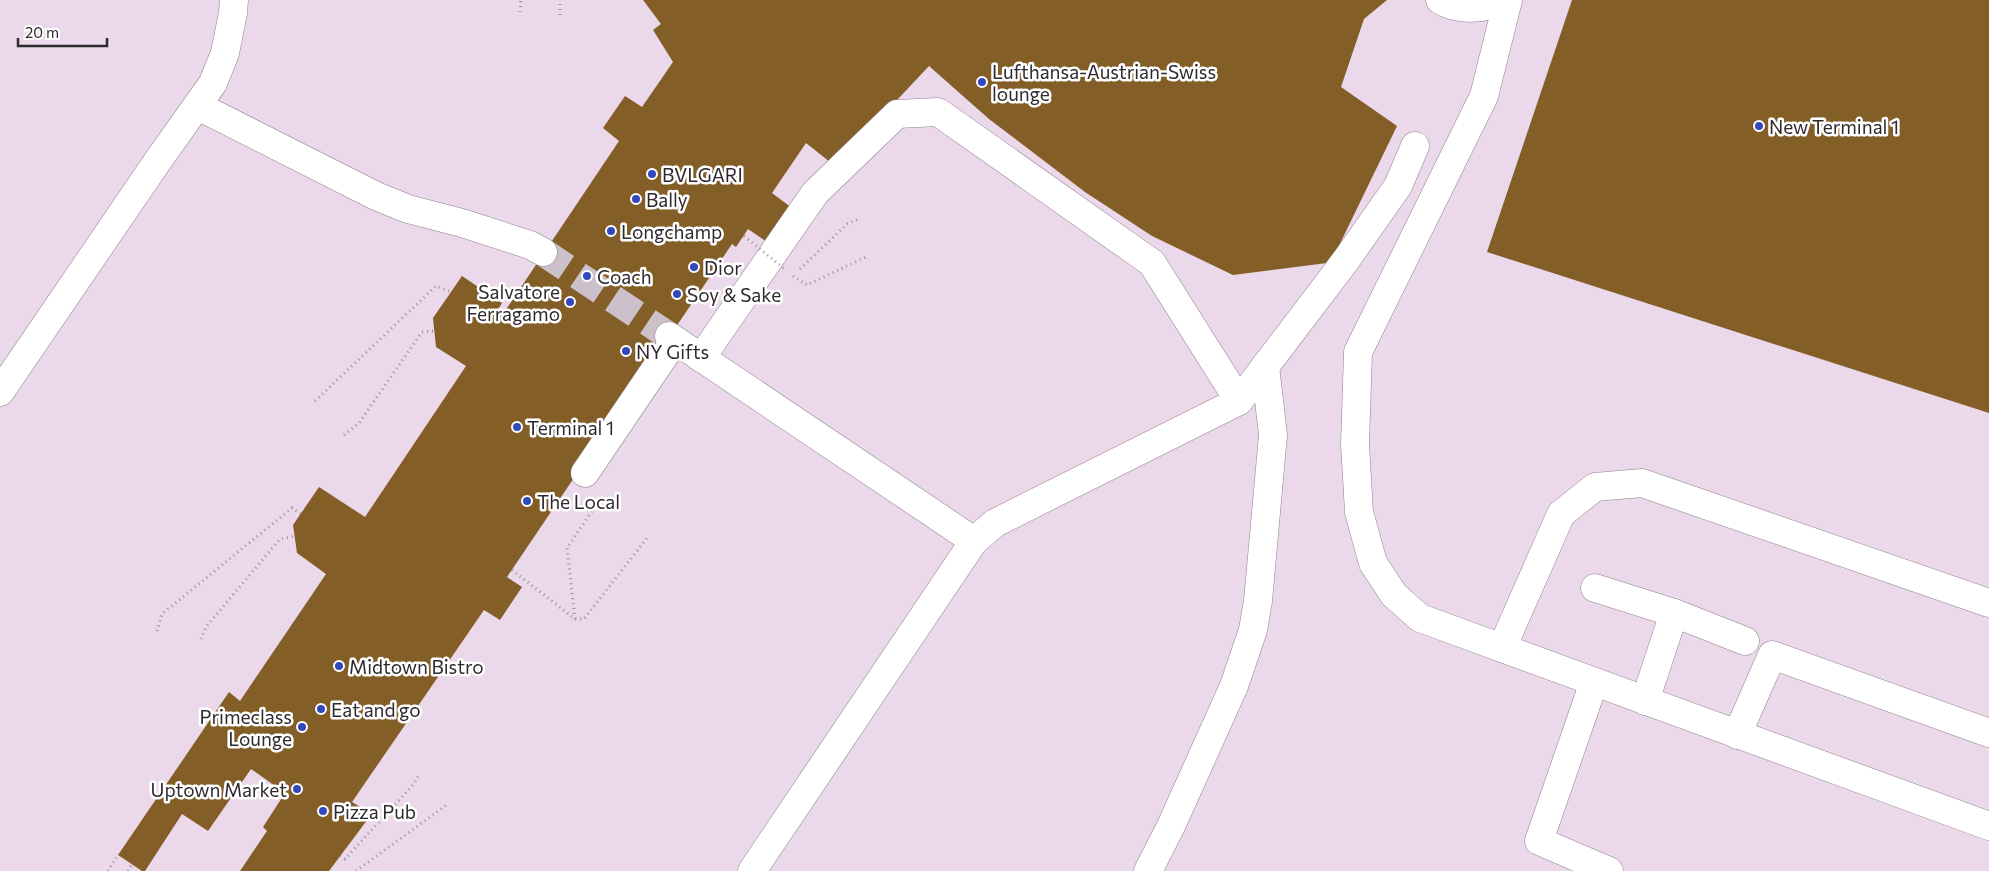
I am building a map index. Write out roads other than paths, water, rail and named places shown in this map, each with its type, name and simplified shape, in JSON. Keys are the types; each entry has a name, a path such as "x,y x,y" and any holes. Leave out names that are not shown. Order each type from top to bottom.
{"street":[{"path":"0,392 213,83 219,70 230,31 234,0"},
{"path":"1440,0 1450,5 1462,7 1482,7 1503,0"},
{"path":"1508,0 1484,96 1358,352 1355,444 1359,512 1372,563 1394,595 1420,618 1989,826"},
{"path":"198,106 376,196 408,209 462,223 530,245 544,252"},
{"path":"701,358 815,193 897,114 938,112 1152,264 1239,402"},
{"path":"752,871 974,541 995,523 1239,402 1346,260 1398,186 1415,146"},
{"path":"585,473 672,338 974,541"},
{"path":"1148,871 1171,826 1234,686 1253,630 1258,600 1273,434 1266,366"},
{"path":"1502,648 1561,514 1595,487 1642,483 1989,603"},
{"path":"1595,588 1674,613 1745,641"},
{"path":"1645,701 1674,613"},
{"path":"1737,735 1772,655 1989,733"},
{"path":"1594,682 1539,841 1609,871"}],"tunnel":[{"path":"543,252 669,336"}],"place":[{"name":"Lufthansa-Austrian-Swiss lounge","path":"982,82"},
{"name":"New Terminal 1","path":"1759,126"},
{"name":"BVLGARI","path":"652,174"},
{"name":"Bally","path":"636,199"},
{"name":"Longchamp","path":"611,231"},
{"name":"Dior","path":"694,267"},
{"name":"Coach","path":"587,276"},
{"name":"Soy & Sake","path":"677,294"},
{"name":"Salvatore Ferragamo","path":"570,302"},
{"name":"NY Gifts","path":"626,351"},
{"name":"Terminal 1","path":"517,427"},
{"name":"The Local","path":"527,501"},
{"name":"Midtown Bistro","path":"339,666"},
{"name":"Eat and go","path":"321,709"},
{"name":"Primeclass Lounge","path":"302,727"},
{"name":"Uptown Market","path":"297,789"},
{"name":"Pizza Pub","path":"323,811"}]}
